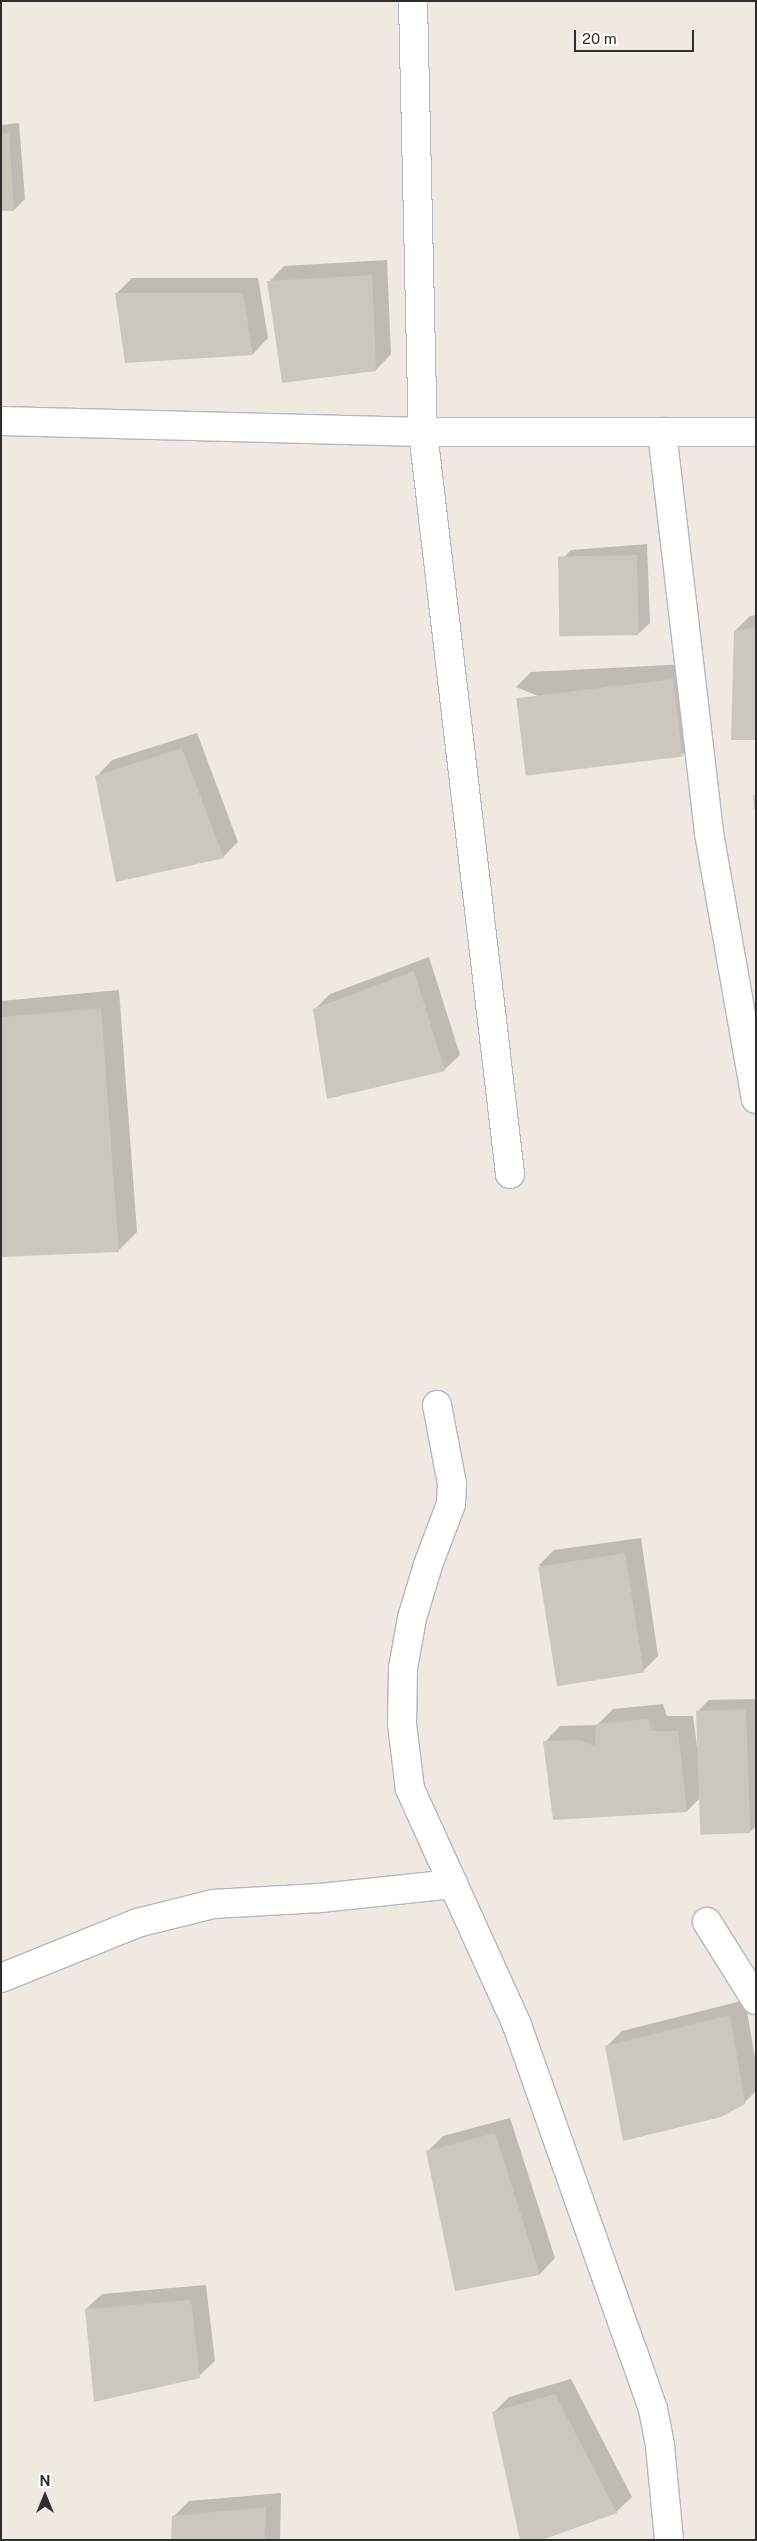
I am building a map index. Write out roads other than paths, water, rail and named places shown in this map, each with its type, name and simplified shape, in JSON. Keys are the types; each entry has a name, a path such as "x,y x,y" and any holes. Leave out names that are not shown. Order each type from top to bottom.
{"street":[{"path":"414,1 423,432 510,1174"},
{"path":"1,421 423,432 756,432"},
{"path":"662,432 709,833 756,1099"},
{"path":"438,1405 452,1484 451,1504 428,1564 412,1618 403,1668 402,1724 410,1789 517,2025 653,2409 666,2492 669,2540"},
{"path":"1,1978 137,1923 213,1904 320,1898 453,1884"},
{"path":"707,1922 756,2000"}]}
